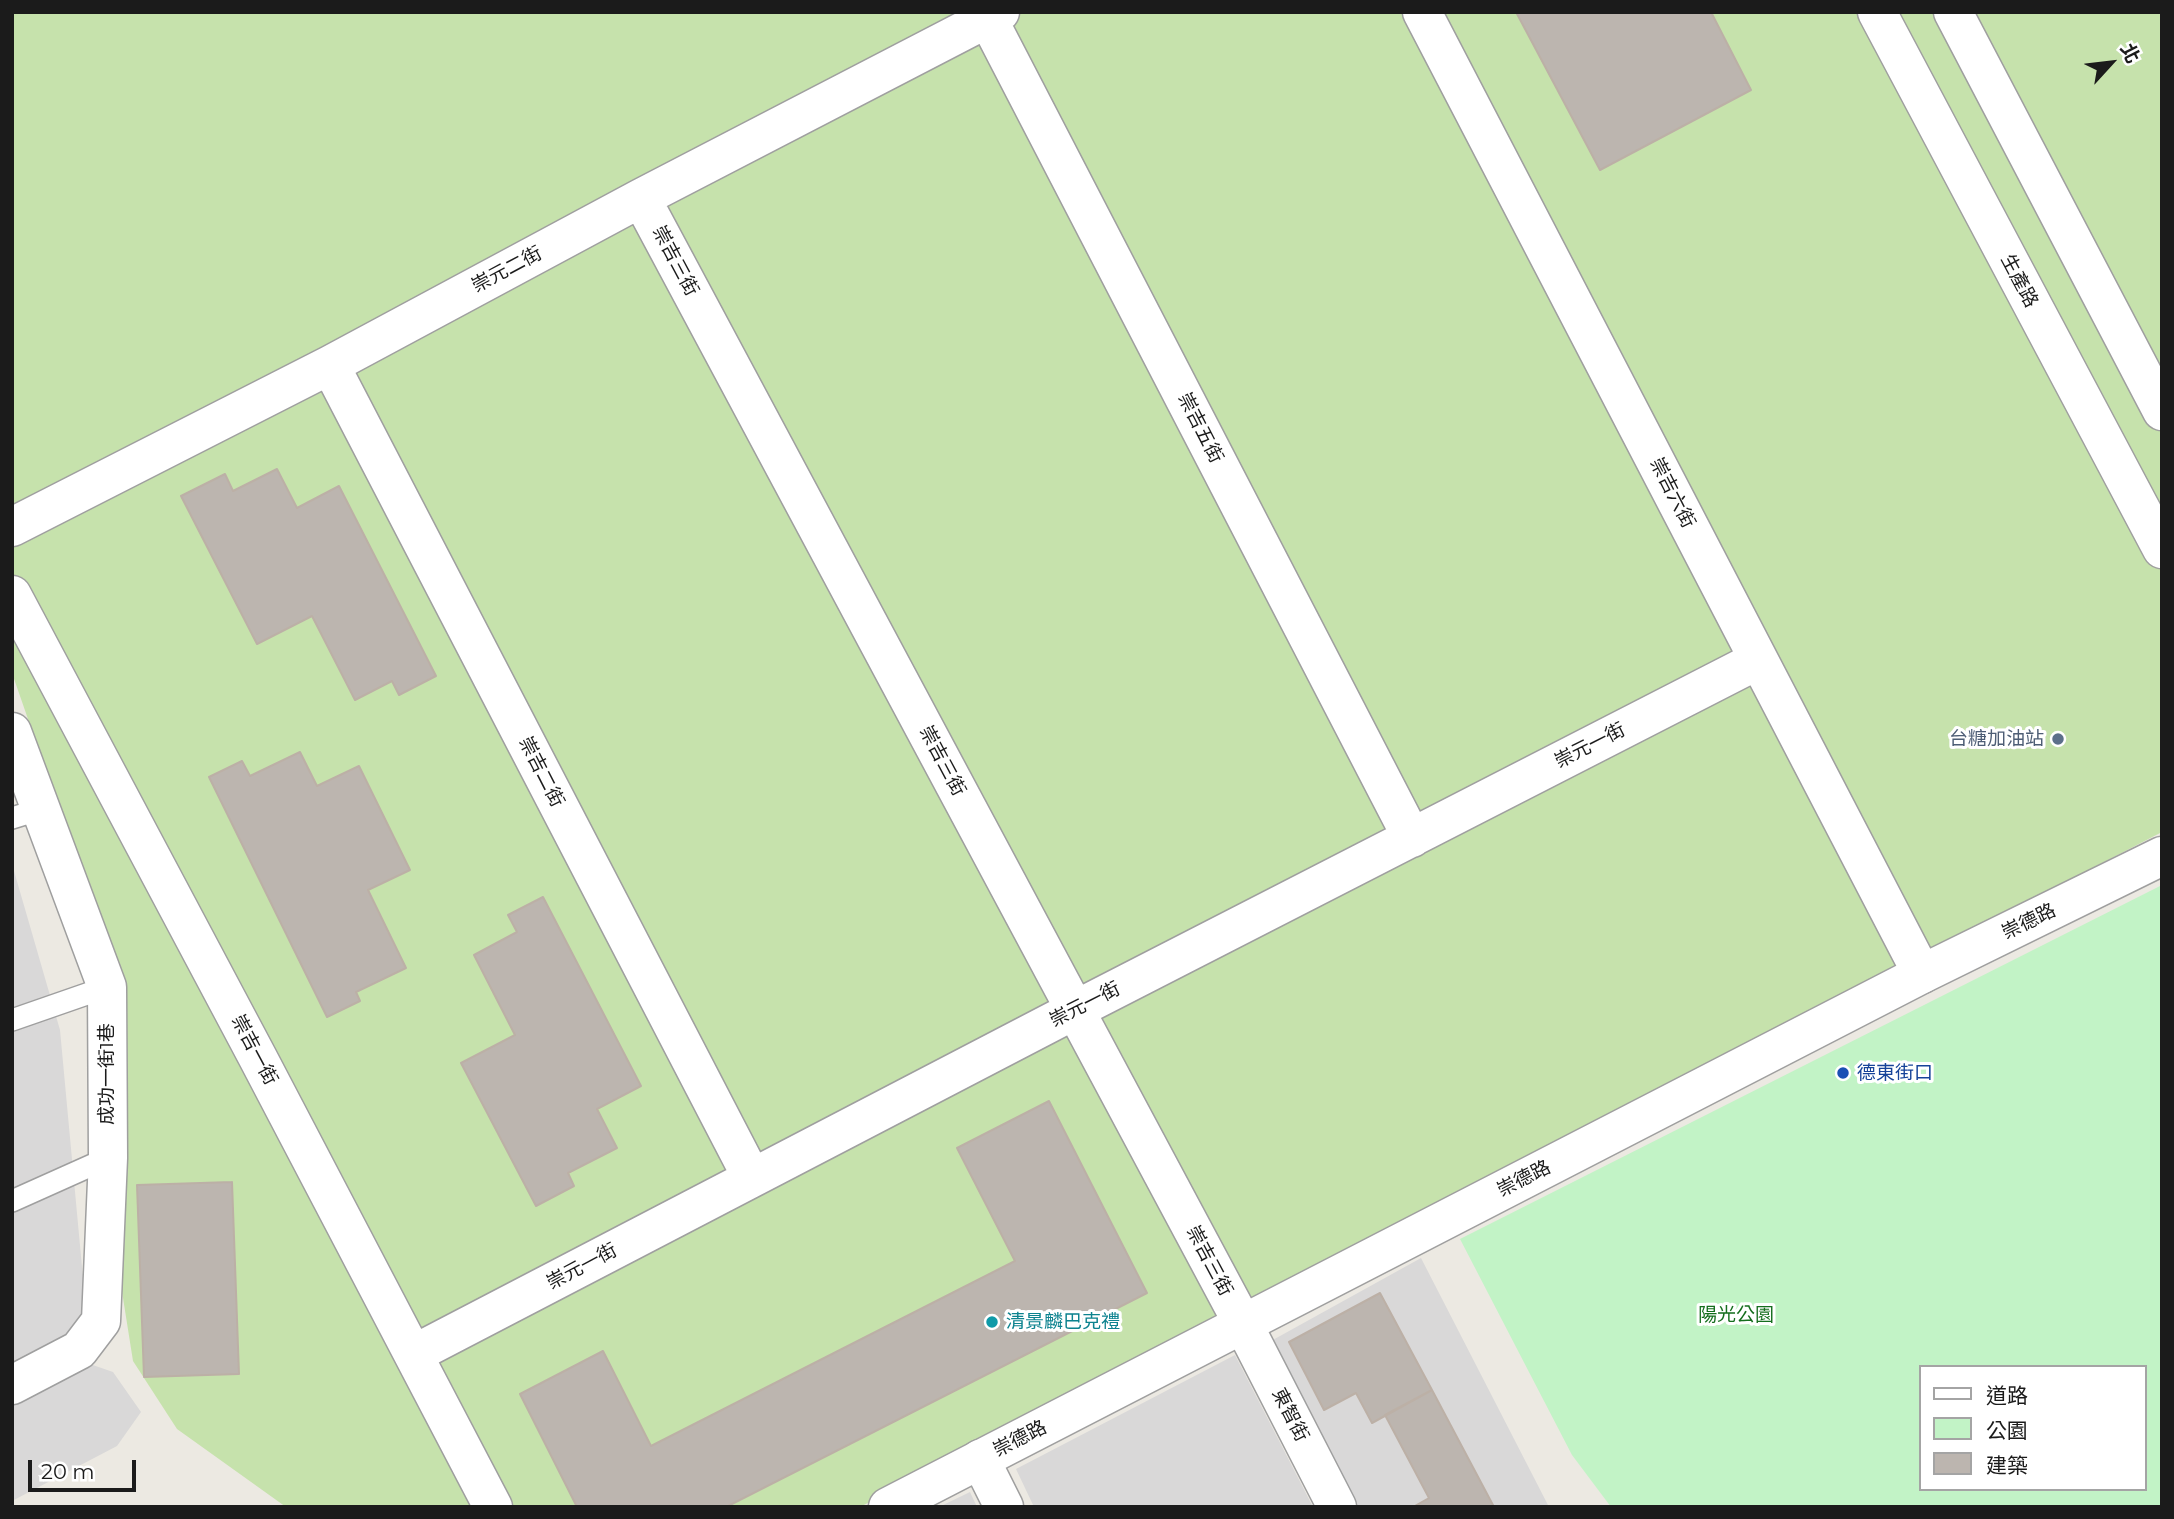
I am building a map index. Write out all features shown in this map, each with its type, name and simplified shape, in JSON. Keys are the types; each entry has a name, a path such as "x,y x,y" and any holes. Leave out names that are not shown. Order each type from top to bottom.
{"street":[{"name":"崇吉六街","path":"1422,12 1922,974"},
{"name":"生產路","path":"1877,12 2162,549"},
{"path":"1954,12 2162,411"},
{"name":"崇元二街","path":"12,527 330,365 641,198 994,15"},
{"name":"崇吉五街","path":"994,15 1412,838"},
{"name":"崇吉三街","path":"641,198 1243,1324"},
{"name":"崇吉二街","path":"330,365 752,1178"},
{"name":"崇吉一街","path":"12,594 493,1507"},
{"name":"崇元一街","path":"414,1354 1075,1010 1758,660"},
{"name":"成功一街1巷","path":"12,732 27,813 107,987 108,1158 101,1321 79,1350 12,1385"},
{"name":"崇德路","path":"888,1507 1922,974 2162,856"},
{"name":"東智街","path":"1243,1324 1337,1507"},
{"path":"980,1459 1004,1507"}],"lane":[{"path":"12,1020 107,987"},
{"path":"12,1201 108,1158"}],"shaded area":[{"path":"12,864 60,1030 87,1321 67,1341 12,1370"},
{"path":"1421,1258 1549,1507 1356,1507 1271,1341"},
{"path":"1235,1355 1313,1507 1034,1507 1016,1469"},
{"path":"87,1363 113,1372 141,1412 117,1446 12,1501 12,1402"},
{"path":"970,1492 977,1507 939,1507"}],"green space":[{"path":"12,12 2162,12 2162,832 860,1507 286,1507 177,1429 133,1361 120,1279 119,981 12,673"},
{"name":"陽光公園","path":"2162,885 2162,1507 1611,1507 1572,1455 1460,1239"}],"building":[{"path":"1516,12 1711,12 1751,90 1600,170"},
{"path":"277,469 297,508 339,486 436,676 399,695 392,681 355,700 312,616 257,644 181,496 225,474 233,491"},
{"path":"300,752 317,786 359,766 410,870 368,890 406,968 356,992 360,1001 327,1017 209,777 242,761 250,776"},
{"path":"543,897 641,1086 597,1109 617,1148 568,1173 574,1186 536,1206 461,1063 515,1035 474,955 517,932 508,915"},
{"name":"清景麟巴克禮","path":"1049,1101 1147,1293 726,1507 577,1507 520,1394 603,1351 651,1446 1015,1261 957,1148"},
{"path":"232,1182 239,1374 144,1377 137,1185"},
{"path":"1380,1293 1432,1390 1372,1423 1356,1393 1324,1410 1289,1342"},
{"path":"1432,1390 1494,1507 1413,1507 1429,1498 1385,1415"}],"place":[{"name":"台糖加油站","path":"2058,739"},
{"name":"德東街口","path":"1843,1073"},
{"name":"清景麟巴克禮","path":"992,1322"}]}
